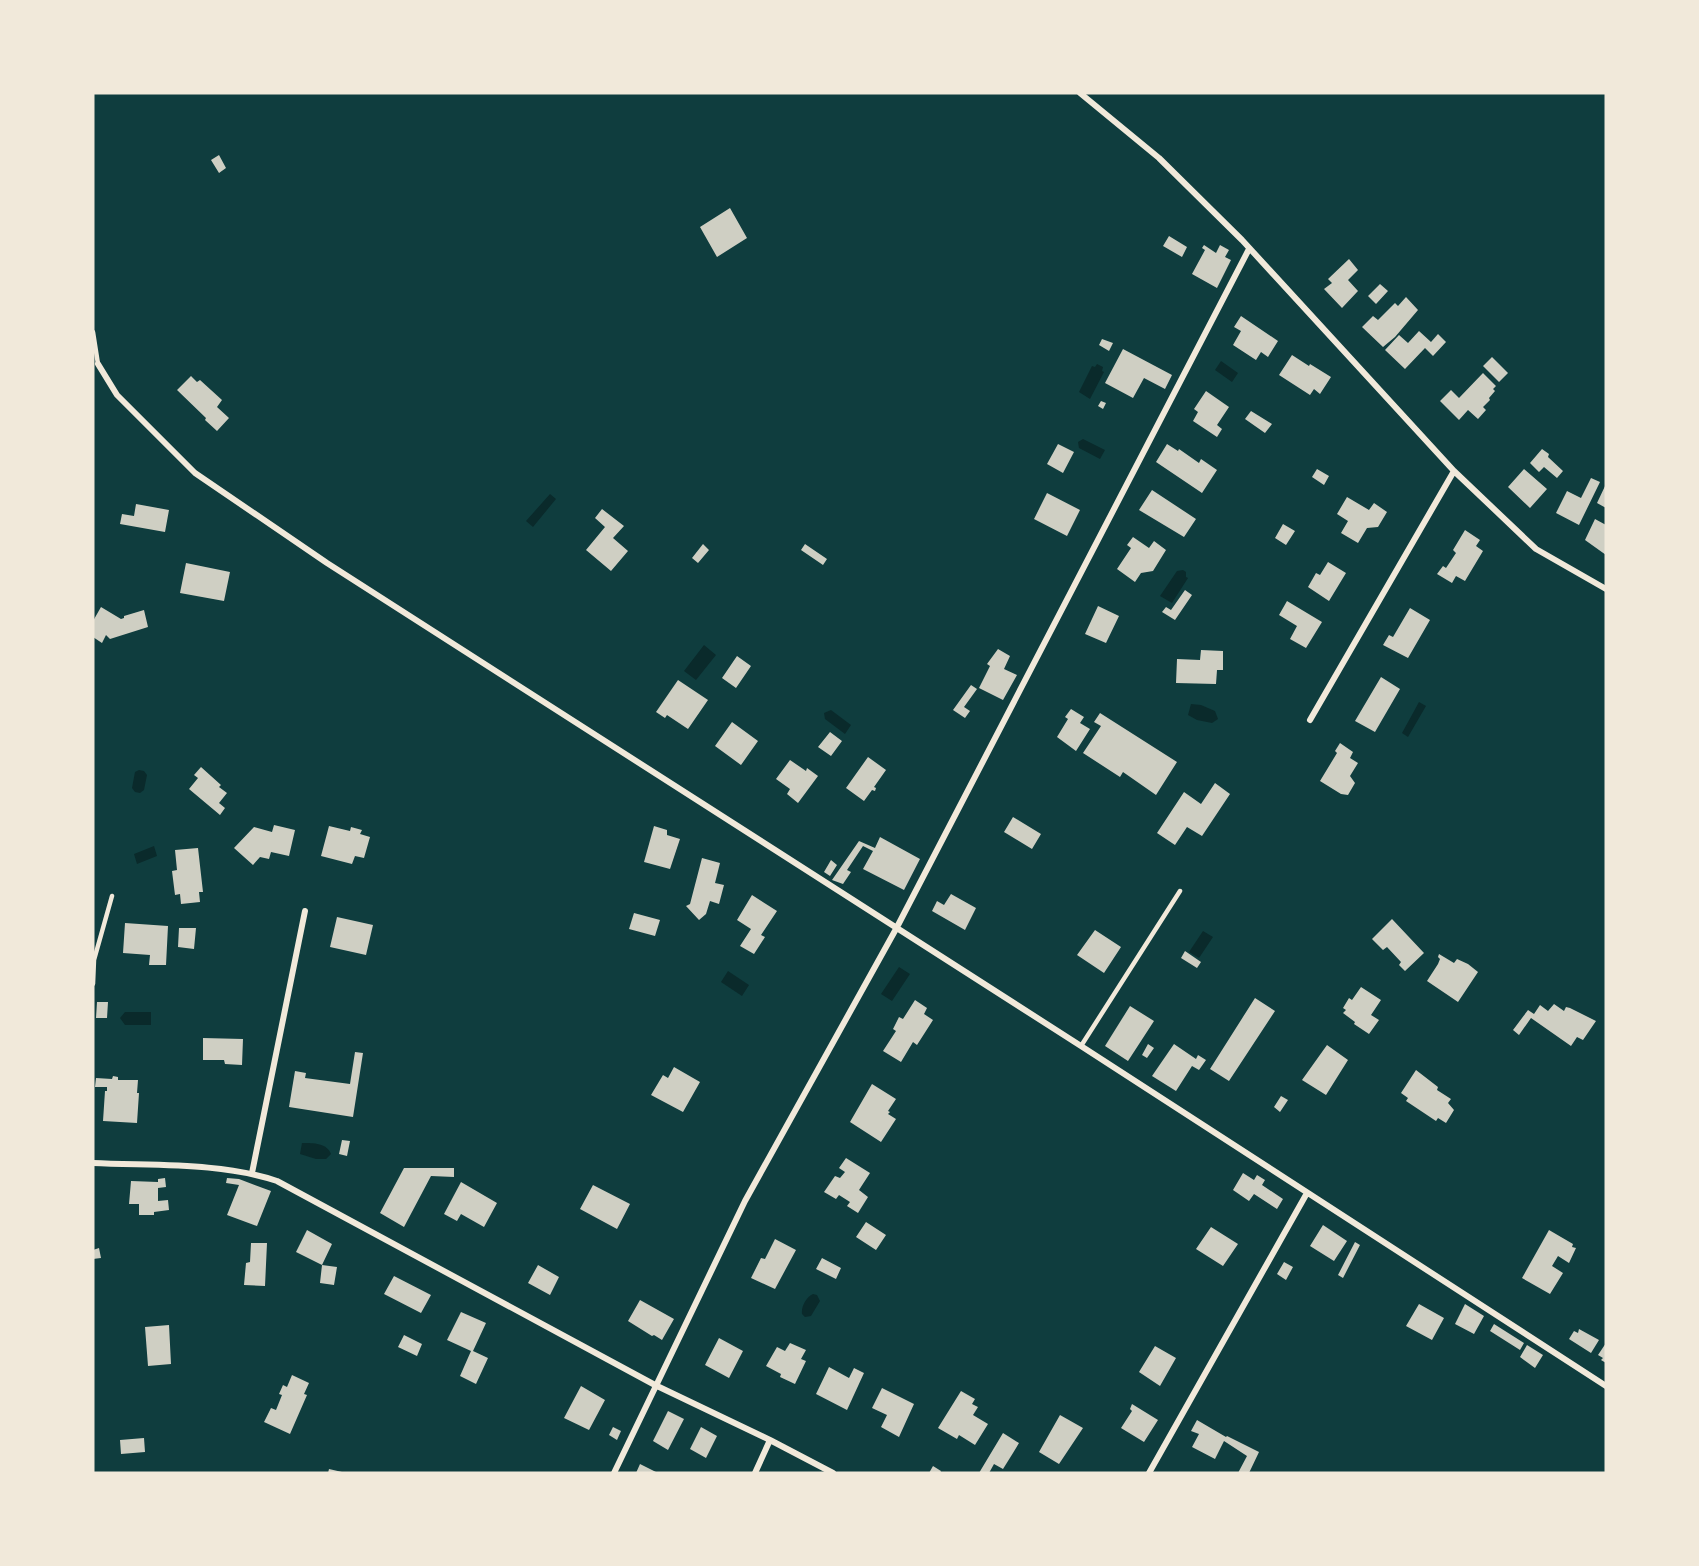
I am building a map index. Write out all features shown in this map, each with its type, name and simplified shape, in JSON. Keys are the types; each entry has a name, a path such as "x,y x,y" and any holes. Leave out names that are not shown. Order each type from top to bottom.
{"street":[{"path":"1080,93 1158,158 1249,249 1454,471 1536,549 1606,589"},
{"path":"614,1473 745,1201 896,929 1249,249"},
{"path":"98,364 117,395 195,473 327,563 1606,1386"},
{"path":"1310,720 1454,471"},
{"path":"252,1173 305,911"},
{"path":"93,1163 215,1169 252,1173 277,1181 656,1385 771,1440 833,1473"},
{"path":"1149,1473 1307,1193"},
{"path":"755,1473 771,1440"}],"lane":[{"path":"93,332 98,364"},
{"path":"1081,1047 1180,891"},
{"path":"93,984 94,960 112,896"}],"water":[{"path":"1221,361 1238,373 1232,382 1215,370"},
{"path":"1097,364 1103,367 1104,372 1090,399 1079,392 1092,366 1095,367"},
{"path":"1083,439 1105,450 1100,459 1079,448 1078,442"},
{"path":"550,494 556,499 533,527 526,521"},
{"path":"1183,570 1188,578 1172,603 1160,596 1177,571"},
{"path":"704,645 716,655 696,680 684,671"},
{"path":"1419,702 1426,706 1408,737 1402,733"},
{"path":"1191,704 1201,705 1215,711 1218,719 1212,723 1197,720 1188,715"},
{"path":"831,710 851,725 845,734 825,719 824,713"},
{"path":"144,771 147,775 144,790 140,793 135,792 132,788 135,772"},
{"path":"154,846 157,856 137,864 134,854"},
{"path":"1203,931 1213,937 1199,958 1189,952"},
{"path":"899,967 910,974 892,1001 881,994"},
{"path":"728,971 749,985 742,996 721,982"},
{"path":"125,1012 151,1012 151,1025 125,1025 120,1018"},
{"path":"302,1143 323,1146 331,1154 326,1159 316,1159 300,1154"},
{"path":"813,1294 817,1295 820,1301 811,1316 805,1317 802,1314 803,1305"}],"building":[{"path":"219,155 226,168 219,173 211,160"},
{"path":"730,208 747,238 717,257 700,227"},
{"path":"1169,236 1187,247 1182,257 1163,246"},
{"path":"1204,245 1216,253 1220,245 1229,250 1225,257 1231,260 1217,288 1192,274 1205,250 1202,248"},
{"path":"1349,259 1358,270 1348,280 1358,291 1342,308 1324,289 1332,283 1328,279"},
{"path":"1380,284 1388,291 1376,304 1368,296"},
{"path":"1406,297 1418,310 1395,337 1383,347 1362,327 1373,316 1378,320 1395,303 1398,306"},
{"path":"1241,316 1278,341 1268,357 1261,352 1256,360 1233,345 1241,331 1234,327"},
{"path":"1419,331 1431,342 1438,334 1446,342 1433,356 1425,348 1405,369 1385,350 1399,335 1408,343"},
{"path":"1102,339 1113,343 1109,351 1099,345"},
{"path":"1123,349 1172,375 1165,389 1144,378 1133,398 1105,383"},
{"path":"1292,355 1331,377 1320,394 1314,389 1310,395 1279,375"},
{"path":"1492,357 1508,373 1499,382 1483,366"},
{"path":"1483,373 1496,386 1490,400 1483,407 1486,410 1478,419 1468,410 1459,420 1440,401 1451,390 1459,398"},
{"path":"191,376 197,382 200,380 222,400 217,407 229,418 217,431 177,390"},
{"path":"1206,391 1229,407 1217,425 1222,429 1217,437 1193,421 1198,412 1194,409"},
{"path":"1101,401 1106,403 1103,409 1098,406"},
{"path":"1251,411 1272,424 1265,433 1245,419"},
{"path":"1058,444 1074,452 1063,473 1047,464"},
{"path":"1167,444 1178,451 1179,449 1199,463 1201,459 1217,470 1202,493 1156,462"},
{"path":"1542,449 1563,471 1557,478 1544,467 1539,472 1530,463"},
{"path":"1317,469 1329,476 1324,485 1312,477"},
{"path":"1524,469 1547,489 1530,508 1508,487"},
{"path":"1591,478 1600,482 1579,525 1556,513 1567,491 1581,498"},
{"path":"1606,484 1606,508 1597,503"},
{"path":"1152,490 1196,519 1184,537 1139,510"},
{"path":"1047,493 1080,510 1067,536 1034,519"},
{"path":"1347,497 1369,510 1374,503 1387,512 1378,527 1367,528 1358,543 1341,533 1348,521 1337,514"},
{"path":"136,504 169,510 165,532 120,524 122,514 134,516"},
{"path":"602,509 624,526 613,538 628,551 611,571 586,550 605,527 595,518"},
{"path":"1595,519 1606,525 1606,555 1585,540"},
{"path":"1283,524 1295,531 1286,545 1275,538"},
{"path":"1465,530 1480,540 1476,546 1483,551 1465,581 1456,576 1452,583 1437,574 1443,566 1446,568 1456,553 1453,550"},
{"path":"1133,537 1149,548 1154,541 1166,550 1153,571 1141,573 1135,582 1117,569 1131,548 1127,545"},
{"path":"703,544 709,550 698,563 692,558"},
{"path":"805,544 827,559 823,565 801,550"},
{"path":"1328,562 1346,573 1329,601 1308,587 1316,573 1320,575"},
{"path":"186,563 230,572 224,601 180,593"},
{"path":"1185,590 1192,595 1175,620 1162,612 1166,607 1171,610"},
{"path":"1287,601 1322,622 1306,648 1290,639 1297,626 1279,615"},
{"path":"1098,606 1119,616 1106,643 1085,634"},
{"path":"101,607 121,619 144,610 148,627 110,639 106,635 102,643 93,637 93,621"},
{"path":"1410,608 1430,620 1408,658 1383,645 1389,635 1393,637"},
{"path":"998,649 1010,656 1004,669 1017,675 1003,700 979,688 990,666 987,664"},
{"path":"1201,650 1223,651 1223,670 1217,670 1216,684 1176,683 1177,659 1200,660"},
{"path":"737,656 751,666 736,688 722,678"},
{"path":"1381,677 1400,689 1375,732 1355,721"},
{"path":"678,680 708,700 688,729 667,715 665,718 656,712"},
{"path":"971,685 977,689 964,707 970,711 965,718 953,710"},
{"path":"1071,709 1084,717 1080,723 1090,729 1076,751 1057,737"},
{"path":"1100,713 1177,762 1156,795 1123,772 1120,777 1083,753 1101,726 1094,722"},
{"path":"732,722 758,741 741,765 715,746"},
{"path":"830,732 842,741 831,756 818,747"},
{"path":"1340,743 1353,752 1350,758 1358,763 1350,776 1355,783 1348,795 1341,794 1320,781 1337,753 1335,751"},
{"path":"868,757 886,770 874,787 875,791 872,790 864,801 846,788"},
{"path":"790,760 818,776 798,803 787,794 790,789 776,779"},
{"path":"201,767 227,793 219,803 225,808 220,815 189,789 198,778 194,775"},
{"path":"1215,783 1230,794 1202,836 1187,827 1175,845 1157,833 1184,792 1201,804"},
{"path":"1013,817 1041,834 1032,849 1004,832"},
{"path":"274,825 295,830 289,856 271,852 269,859 260,857 253,865 234,848 254,827 272,832"},
{"path":"329,826 350,831 351,827 362,830 360,834 370,837 364,858 355,856 352,864 321,856"},
{"path":"654,826 667,830 667,835 680,839 670,869 644,862"},
{"path":"880,837 920,859 904,890 863,869 873,851 863,846 847,870 851,872 843,884 832,880 859,841 875,848"},
{"path":"198,848 203,892 199,892 200,902 181,904 180,894 175,895 172,871 177,870 175,850"},
{"path":"702,858 720,863 715,883 724,885 719,904 710,901 706,914 699,920 686,906 690,904"},
{"path":"831,860 837,865 830,876 824,872"},
{"path":"951,894 976,908 965,930 932,911 937,901 944,905"},
{"path":"752,895 777,911 761,935 765,937 754,954 740,946 751,929 737,920"},
{"path":"634,913 660,920 655,936 629,929"},
{"path":"337,917 373,925 366,955 330,947"},
{"path":"1392,919 1424,953 1405,971 1399,965 1401,962 1387,947 1383,950 1372,939"},
{"path":"125,923 168,926 166,965 149,965 150,955 123,953"},
{"path":"179,928 196,928 194,949 178,947"},
{"path":"1095,930 1121,947 1104,973 1077,955"},
{"path":"1185,951 1201,962 1197,968 1181,958"},
{"path":"1439,954 1454,963 1457,959 1468,964 1478,972 1458,1002 1427,981 1438,964"},
{"path":"1361,987 1381,1000 1371,1015 1379,1020 1369,1034 1343,1013 1346,1010 1343,1008 1349,998 1352,1000"},
{"path":"1255,998 1275,1011 1229,1081 1210,1069"},
{"path":"915,1000 927,1008 924,1014 933,1020 917,1045 913,1042 901,1062 883,1051 896,1031 893,1029 899,1017 903,1019"},
{"path":"97,1002 108,1002 107,1018 96,1018"},
{"path":"1554,1004 1564,1011 1566,1007 1570,1008 1596,1021 1583,1040 1577,1037 1571,1046 1531,1018 1519,1035 1513,1030 1528,1010 1534,1014 1540,1005 1548,1011"},
{"path":"1130,1006 1154,1021 1128,1061 1105,1046"},
{"path":"203,1038 243,1039 242,1065 225,1064 224,1060 203,1060"},
{"path":"1148,1044 1154,1048 1147,1058 1142,1055"},
{"path":"1174,1044 1196,1059 1198,1055 1206,1060 1199,1070 1192,1066 1176,1091 1152,1076"},
{"path":"1327,1045 1348,1060 1326,1095 1302,1080"},
{"path":"355,1052 363,1053 353,1117 289,1107 295,1071 306,1073 305,1078 350,1084"},
{"path":"674,1067 700,1082 683,1112 651,1095 663,1075 668,1078"},
{"path":"1416,1070 1438,1087 1437,1090 1451,1099 1448,1103 1454,1110 1446,1123 1438,1118 1436,1121 1406,1101 1408,1098 1401,1093"},
{"path":"113,1076 118,1077 118,1080 138,1080 137,1123 103,1121 107,1087 95,1087 96,1078 112,1079"},
{"path":"872,1084 896,1099 888,1114 896,1119 881,1142 850,1122"},
{"path":"1281,1096 1288,1100 1280,1112 1274,1107"},
{"path":"342,1140 350,1141 347,1156 339,1154"},
{"path":"846,1158 870,1173 859,1190 868,1197 858,1213 847,1206 850,1202 839,1195 836,1199 824,1192 835,1176 840,1178 845,1172 839,1168"},
{"path":"404,1168 454,1168 454,1177 431,1176 404,1227 380,1213"},
{"path":"1243,1173 1254,1180 1257,1175 1265,1180 1262,1185 1283,1199 1277,1209 1254,1194 1249,1201 1233,1190"},
{"path":"165,1178 166,1187 158,1188 158,1201 168,1200 169,1210 154,1212 154,1215 139,1215 139,1204 129,1204 131,1181 158,1182 158,1179"},
{"path":"227,1178 239,1179 271,1191 257,1226 227,1215 239,1185 226,1183"},
{"path":"461,1182 497,1203 484,1227 461,1214 457,1221 444,1214"},
{"path":"593,1185 630,1204 617,1229 580,1209"},
{"path":"866,1222 886,1235 876,1250 856,1237"},
{"path":"1323,1225 1347,1241 1334,1261 1310,1246"},
{"path":"1211,1227 1238,1244 1223,1266 1196,1249"},
{"path":"307,1230 332,1244 322,1265 296,1252"},
{"path":"1549,1230 1576,1248 1569,1263 1558,1256 1552,1266 1563,1273 1550,1294 1522,1278"},
{"path":"775,1239 796,1250 775,1289 751,1278 761,1258 765,1259"},
{"path":"1355,1242 1360,1245 1343,1278 1338,1275"},
{"path":"251,1243 267,1243 265,1286 244,1285 246,1263 250,1262"},
{"path":"99,1248 101,1258 93,1259 93,1250"},
{"path":"822,1258 841,1268 836,1279 816,1269"},
{"path":"1284,1262 1293,1267 1286,1280 1277,1274"},
{"path":"322,1265 337,1267 334,1285 320,1283"},
{"path":"538,1265 559,1277 550,1295 528,1283"},
{"path":"394,1276 431,1295 421,1313 384,1294"},
{"path":"640,1300 674,1319 662,1340 628,1321"},
{"path":"1419,1304 1444,1318 1432,1340 1406,1326"},
{"path":"1465,1304 1484,1316 1474,1334 1455,1324"},
{"path":"461,1312 486,1323 473,1351 488,1358 476,1384 460,1376 471,1351 447,1340"},
{"path":"1494,1324 1524,1343 1520,1350 1490,1331"},
{"path":"169,1325 171,1364 148,1366 145,1327"},
{"path":"1579,1329 1599,1340 1591,1353 1569,1339 1574,1331 1578,1333"},
{"path":"404,1335 422,1344 417,1356 398,1347"},
{"path":"719,1338 743,1351 729,1378 705,1365"},
{"path":"790,1343 806,1350 801,1359 806,1361 795,1384 780,1377 781,1374 766,1366 777,1347 785,1351"},
{"path":"1606,1343 1606,1363 1598,1355"},
{"path":"1527,1345 1543,1355 1535,1368 1520,1357"},
{"path":"1155,1346 1176,1358 1160,1386 1139,1372"},
{"path":"829,1367 849,1378 854,1368 864,1373 847,1410 816,1394"},
{"path":"292,1375 309,1383 304,1394 307,1395 290,1434 264,1422 271,1408 276,1410 283,1385 287,1387"},
{"path":"581,1386 605,1400 589,1430 564,1418"},
{"path":"882,1388 914,1404 899,1437 881,1427 887,1415 872,1408"},
{"path":"961,1391 975,1399 972,1404 978,1407 973,1415 988,1424 975,1445 959,1435 957,1439 938,1428"},
{"path":"1132,1404 1158,1420 1144,1442 1121,1428 1132,1411 1130,1409"},
{"path":"668,1411 684,1419 668,1450 653,1441"},
{"path":"1060,1415 1083,1428 1059,1464 1039,1452"},
{"path":"1197,1420 1226,1437 1259,1452 1249,1473 1238,1473 1247,1456 1224,1441 1215,1459 1192,1447 1199,1434 1191,1431"},
{"path":"613,1427 621,1431 617,1440 609,1435"},
{"path":"701,1427 717,1436 706,1458 690,1449"},
{"path":"1003,1433 1019,1443 1003,1469 994,1464 989,1473 979,1473"},
{"path":"144,1438 145,1452 121,1454 120,1440"},
{"path":"640,1464 658,1473 636,1473"},
{"path":"933,1466 941,1471 940,1473 929,1473"},
{"path":"329,1469 342,1472 342,1473 328,1473"}]}
